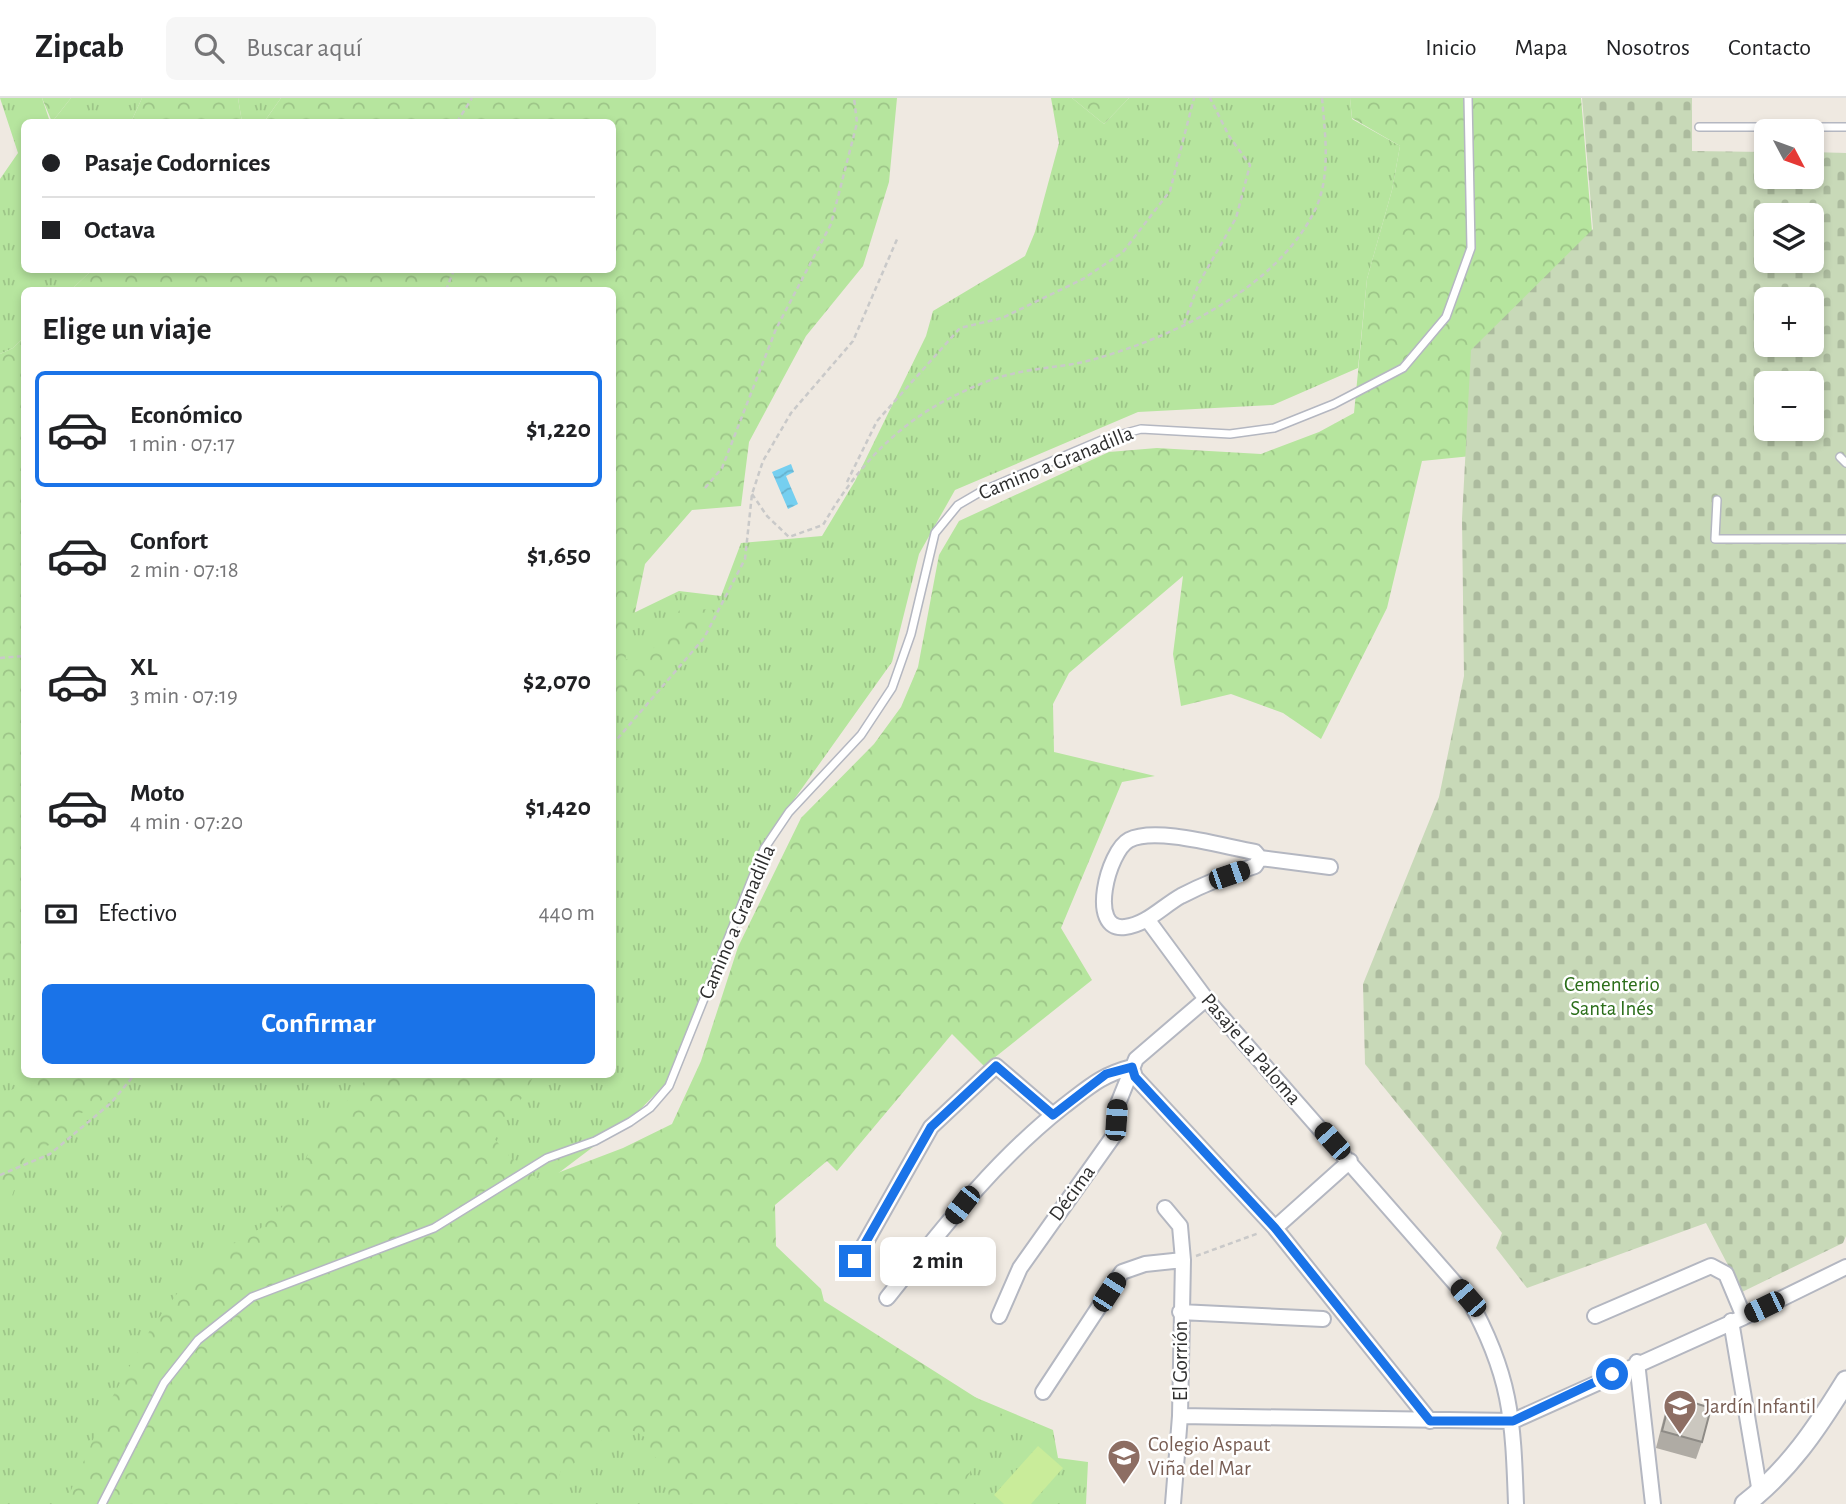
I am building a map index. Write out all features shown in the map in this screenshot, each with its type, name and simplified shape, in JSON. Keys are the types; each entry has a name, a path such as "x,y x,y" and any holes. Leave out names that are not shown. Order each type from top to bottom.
{"main road":[{"path":"1752,1498 1811,1437 1846,1381"}],"street":[{"path":"1260,858 1255,866 1181,896 1147,919 1126,927 1116,926 1109,921 1104,908 1104,887 1112,864 1128,841 1163,836 1255,852 1260,858 1330,867"},
{"name":"Pasaje La Paloma","path":"1147,919 1206,999 1468,1298 1489,1336 1503,1374 1513,1421 1516,1504"},
{"path":"1206,999 1136,1059 1132,1067 1135,1077 1275,1228 1430,1421"},
{"path":"855,1261 931,1127 996,1066 1053,1115"},
{"path":"887,1298 976,1186 1025,1137 1106,1074 1132,1067"},
{"name":"Décima","path":"999,1316 1020,1268 1115,1134 1117,1106 1132,1067"},
{"path":"1275,1228 1350,1161"},
{"name":"El Gorrión","path":"1165,1208 1180,1226 1183,1261 1180,1416 1173,1504"},
{"path":"1043,1392 1122,1272 1145,1264 1183,1261"},
{"path":"1595,1316 1711,1266 1726,1274 1738,1319 1752,1498"},
{"path":"1180,1416 1513,1421 1637,1362 1738,1319 1846,1266"},
{"path":"1180,1312 1323,1319"},
{"path":"1637,1362 1653,1504"}],"lane":[{"name":"Camino a Granadilla","path":"102,1504 164,1383 198,1340 252,1297 434,1227 547,1158 595,1141 650,1108 669,1086 764,849 789,812 861,735 892,688 911,634 935,533 958,505 982,491 1104,439 1141,429 1230,434 1274,428 1335,404 1403,368 1447,317 1471,248 1468,98"},
{"path":"1699,127 1846,127"},
{"path":"1717,500 1715,539 1846,539"}],"path":[{"path":"459,119 472,98"},
{"path":"705,488 722,468 776,329 831,224 856,123 854,98"},
{"path":"752,494 767,516 789,537 823,524 846,485 877,421 960,328 1002,318 1083,279 1123,251 1170,191 1194,98"},
{"path":"1184,323 1199,283 1236,218 1250,165 1229,136 1210,98"},
{"path":"846,485 880,446 951,397 1009,374 1094,360 1184,323 1242,294 1292,244 1316,207 1327,160 1322,98"},
{"path":"616,739 704,638 745,559 752,494 763,461 790,413 853,341 898,237"},
{"path":"0,658 21,656"},
{"path":"0,1175 50,1154 111,1103 132,1078"},
{"path":"1183,1261 1275,1228"}],"green space":[{"path":"0,98 42,98 49,119 21,119 21,273 89,273 74,287 21,287 21,340 13,348 0,354 0,179 18,153"},
{"path":"42,98 71,98 54,119 51,119"},
{"path":"71,98 142,98 132,119 54,119"},
{"path":"142,98 238,98 242,119 132,119"},
{"path":"238,98 281,98 266,119 242,119"},
{"path":"281,98 897,98 889,182 863,266 806,336 749,442 741,506 692,510 645,564 625,660 651,652 681,608 716,610 667,666 616,702 616,287 74,287 89,273 616,273 616,119 266,119"},
{"path":"1051,98 1072,98 1104,124 1129,98 1350,98 1352,119 1400,146 1392,190 1367,279 1358,368 1273,405 1138,412 955,490 919,554 892,662 763,843 668,1081 634,1116 544,1184 953,1388 1053,1430 1058,1458 1088,1462 1086,1504 0,1504 0,687 21,686 21,1078 616,1078 616,622 679,591 721,596 741,543 822,536 855,481 926,336 933,311 1025,256 1035,232 1059,143"},
{"path":"1072,98 1129,98 1104,124"},
{"path":"1350,98 1581,98 1592,231 1530,450 1422,461 1387,608 1321,739 1283,713 1231,694 1181,706 1173,654 1183,576 1069,673 1053,704 1054,752 1155,776 1122,782 1061,928 1092,980 984,1066 952,1034 837,1171 827,1161 775,1205 776,1246 821,1289 824,1301 1008,1418 975,1462 957,1498 949,1504 669,1504 667,1468 647,1450 647,1439 635,1431 623,1430 602,1440 561,1471 554,1488 561,1499 556,1504 65,1504 110,1401 150,1330 182,1287 212,1256 261,1228 282,1207 318,1134 367,1078 532,1078 524,1095 493,1137 510,1157 539,1180 623,1148 672,1124 701,1061 738,947 801,818 874,744 901,707 918,667 939,555 959,521 1109,452 1157,448 1261,454 1319,432 1354,413 1367,279 1392,190 1400,146 1352,118"},
{"name":"Cementerio Santa Inés","path":"1582,98 1692,98 1692,151 1754,152 1754,189 1824,189 1824,152 1846,153 1846,1236 1843,1243 1742,1292 1706,1223 1527,1288 1496,1248 1502,1233 1365,1064 1363,984 1439,797 1464,676 1462,519 1471,350 1593,229"},
{"path":"21,340 21,968 0,972 0,354 13,348"},
{"path":"29,1078 136,1078 77,1116 70,1137 26,1154 11,1199 0,1198 0,1095 22,1085"},
{"path":"1038,1446 1063,1468 1031,1504 1004,1504 994,1495"}],"water":[{"path":"791,464 794,472 786,476 798,504 788,509 772,472"}],"building":[{"path":"1671,1396 1711,1408 1702,1442 1662,1431"}],"place":[{"name":"Jardín Infantil","path":"1680,1436"},
{"name":"Colegio Aspaut Viña del Mar","path":"1124,1486"}],"route":[{"path":"855,1261 931,1127 996,1066 1053,1115 1106,1074 1132,1067 1135,1077 1275,1228 1430,1421 1513,1421 1612,1374"}]}
